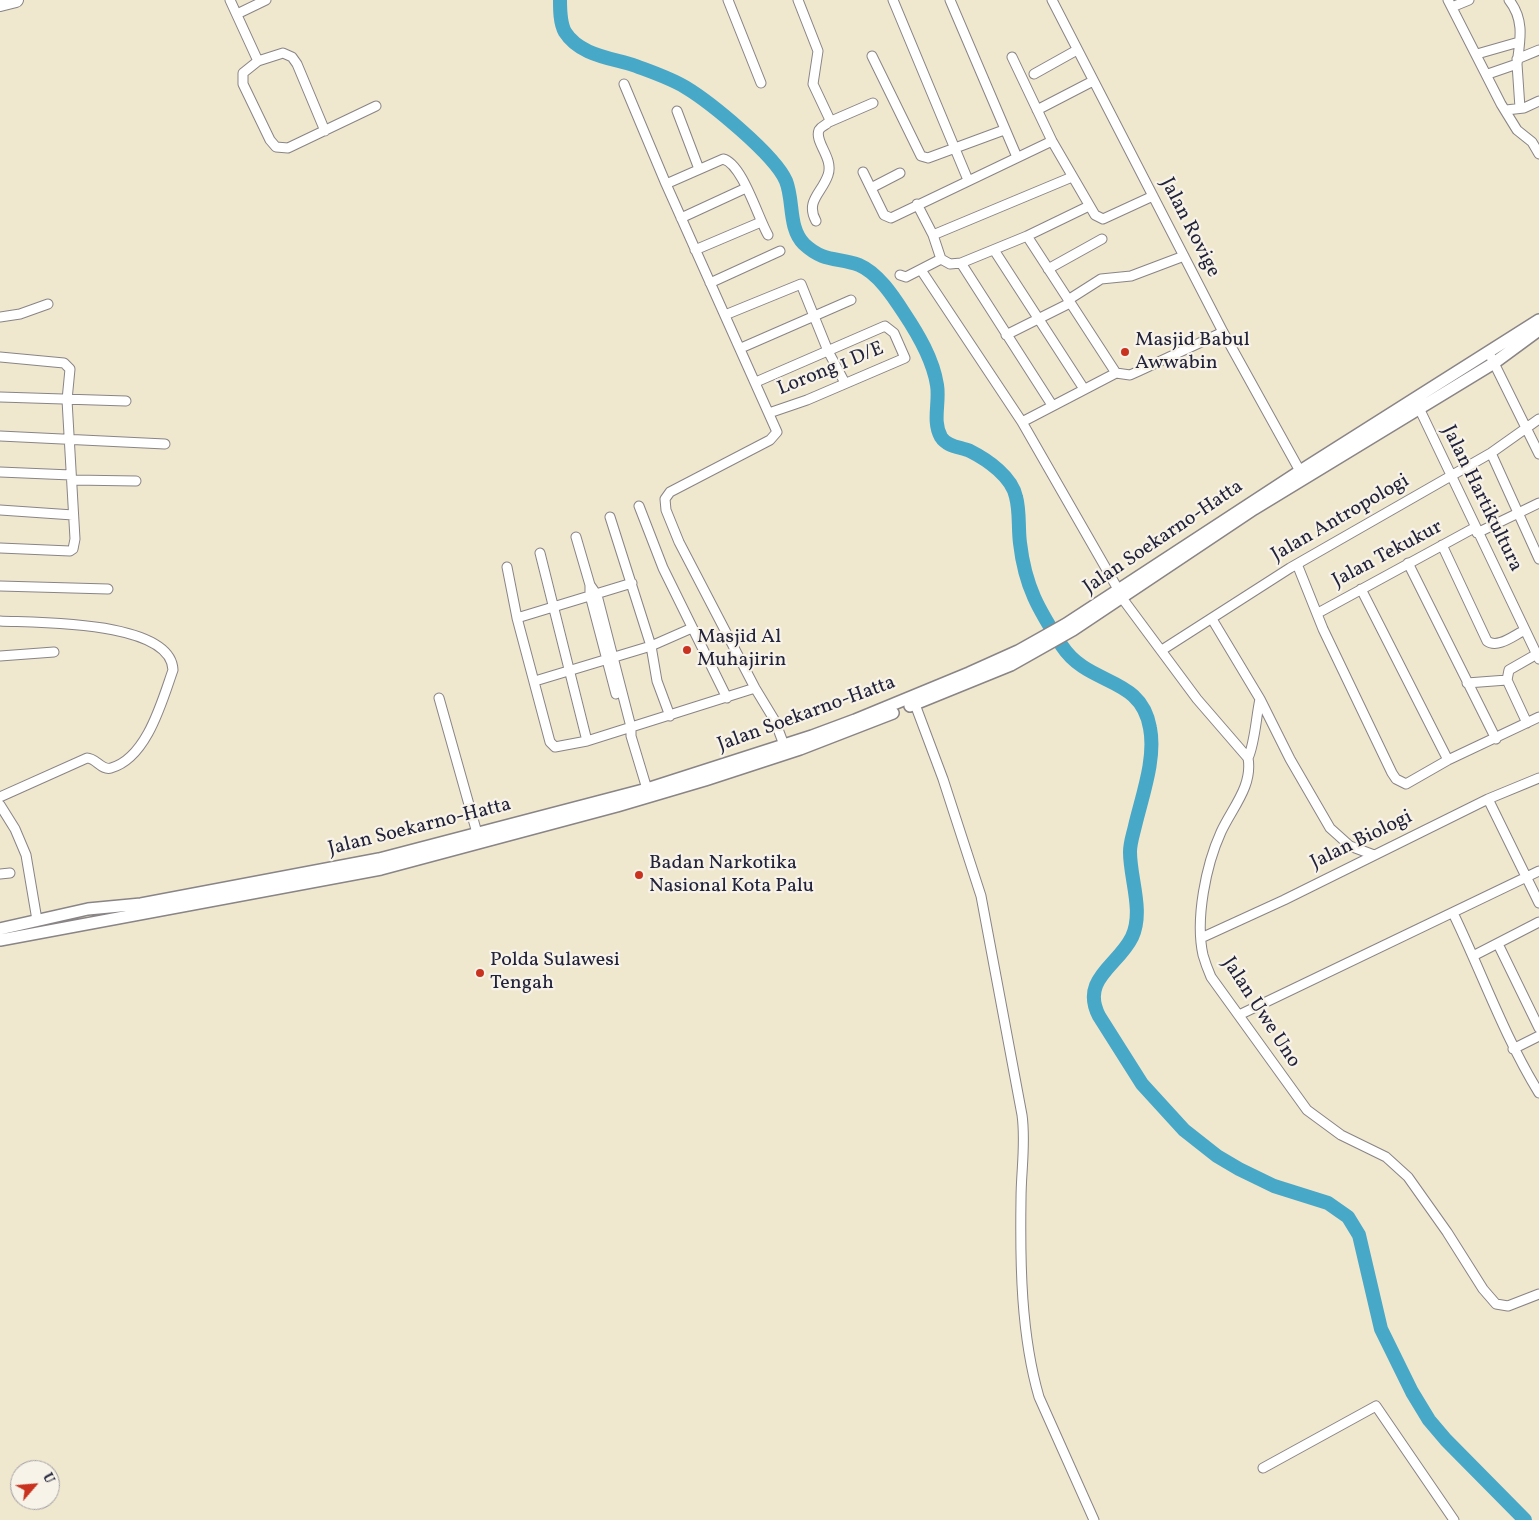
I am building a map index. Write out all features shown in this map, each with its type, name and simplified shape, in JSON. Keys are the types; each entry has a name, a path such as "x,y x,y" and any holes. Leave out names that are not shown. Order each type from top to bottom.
{"highway":[{"path":"0,4 16,0"}],"main road":[{"name":"Jalan Soekarno-Hatta","path":"1121,595 1300,471 1419,408 1492,358 1539,320"},
{"name":"Jalan Soekarno-Hatta","path":"0,930 88,909 238,891 380,869 647,789 692,779 784,745 981,678 1070,627 1254,510 1341,450 1539,330"},
{"name":"Jalan Soekarno-Hatta","path":"0,940 238,891 361,863 477,833 506,831 808,746 914,700"}],"street":[{"path":"230,0 258,61"},
{"path":"237,14 266,0"},
{"path":"728,0 761,83"},
{"path":"798,0 818,51 813,84 830,122"},
{"path":"892,0 968,180"},
{"path":"950,0 988,85 1004,130 1017,157"},
{"name":"Jalan Rovige","path":"1052,0 1223,332 1300,471"},
{"path":"1469,0 1450,3 1517,130 1535,141 1539,154"},
{"path":"1509,0 1519,17 1521,31 1517,62 1520,108"},
{"path":"1477,54 1519,42"},
{"path":"1034,74 1077,50"},
{"path":"1488,74 1539,50"},
{"path":"326,131 297,64 292,57 283,53 258,61 243,73 244,84 272,144 281,149 288,148 326,131 376,106"},
{"path":"872,56 921,156 928,158 1004,130"},
{"path":"1012,57 1052,141 1088,206 1096,215 1103,218 1153,196"},
{"path":"1037,110 1093,82"},
{"path":"624,84 695,250 777,430 776,436 670,492 664,499 666,510 679,542 755,688 775,722 784,745"},
{"path":"1506,110 1520,108 1539,101"},
{"path":"816,221 812,214 813,200 828,175 830,166 829,159 818,136 819,131 830,122 873,103"},
{"path":"677,111 699,169"},
{"path":"863,172 887,218 1052,141"},
{"path":"666,184 726,159 734,164 768,235"},
{"path":"871,188 900,173"},
{"path":"933,235 1072,177"},
{"path":"681,218 746,188"},
{"path":"917,204 933,235 941,259 950,264 961,263 994,250 1088,206"},
{"path":"695,250 761,222"},
{"path":"1027,236 1116,373"},
{"path":"1048,269 1102,239"},
{"path":"994,250 1084,389"},
{"path":"710,283 780,251"},
{"path":"1006,335 1069,302 1101,279 1131,276 1184,256"},
{"path":"900,275 906,277 941,259"},
{"path":"961,263 1052,405"},
{"path":"920,270 1022,422 1121,595 1197,699 1248,758"},
{"path":"724,315 800,284 828,351 845,384"},
{"path":"741,348 851,300"},
{"path":"0,317 20,314 48,304"},
{"name":"Lorong 1 D/E","path":"769,414 906,358 894,333 885,326 828,351"},
{"path":"1022,422 1116,373 1130,375 1223,332"},
{"path":"756,382 828,351"},
{"path":"0,357 66,364 70,375 67,400 72,477 73,549 70,552 56,552 0,548"},
{"path":"1492,358 1539,454"},
{"path":"0,397 126,401"},
{"name":"Jalan Hartikultura","path":"1419,408 1476,531 1538,656"},
{"name":"Jalan Antropologi","path":"1162,650 1297,564 1491,453 1539,419"},
{"path":"0,436 165,444"},
{"path":"1491,453 1539,559"},
{"path":"0,472 136,481"},
{"name":"Jalan Tekukur","path":"1318,613 1442,545 1539,503"},
{"path":"639,506 663,568 728,698"},
{"path":"0,510 73,514"},
{"path":"610,517 651,646 657,681 670,716"},
{"path":"576,537 629,731 647,789"},
{"path":"1442,545 1486,641 1491,644 1497,644 1525,630"},
{"path":"540,553 555,606 587,741"},
{"path":"1408,563 1496,739"},
{"path":"1297,564 1396,779 1406,784 1448,760 1496,739 1539,717"},
{"path":"506,568 517,618 553,746 559,747 629,731 755,688"},
{"path":"517,618 592,592 632,583"},
{"path":"0,586 108,589"},
{"path":"1361,588 1448,760"},
{"path":"1212,619 1260,699 1290,759 1330,828 1350,846 1374,855"},
{"path":"0,621 109,629 145,638 167,653 174,670 158,714 136,752 111,768 105,768 93,759 87,758 0,797"},
{"path":"535,681 651,646 692,628"},
{"path":"0,656 54,652"},
{"path":"1527,723 1507,680 1510,670 1538,656"},
{"path":"1467,683 1507,680"},
{"path":"439,698 477,833"},
{"name":"Jalan Uwe Uno","path":"1260,699 1253,732 1253,748 1248,758 1250,768 1246,788 1234,806 1213,852 1201,917 1203,956 1211,977 1307,1110 1341,1136 1386,1158 1408,1177 1447,1232 1483,1289 1496,1304 1508,1306 1539,1294"},
{"path":"914,700 943,779 981,896 1022,1115 1024,1133 1021,1235 1027,1337 1033,1377 1039,1397 1094,1520"},
{"name":"Jalan Biologi","path":"1201,938 1240,921 1488,799 1538,780"},
{"path":"1488,799 1539,903"},
{"path":"0,805 15,830 26,855 37,920"},
{"path":"1239,1016 1539,871"},
{"path":"0,874 10,872"},
{"path":"1453,913 1513,1049 1536,1081 1539,1093"},
{"path":"1473,956 1539,922"},
{"path":"1498,944 1539,1028"},
{"path":"1513,1049 1539,1036"},
{"path":"1264,1468 1376,1406 1454,1520"}],"waterway":[{"path":"560,0 563,28 571,40 579,46 598,55 661,75 679,84 710,104 756,144 780,170 786,181 793,222 799,238 804,244 825,257 859,265 872,273 895,299 920,338 935,375 938,391 937,425 941,437 947,443 970,451 991,464 1004,476 1014,490 1025,573 1034,598 1046,621 1073,659 1086,669 1125,690 1136,699 1145,711 1150,728 1150,765 1130,849 1137,917 1132,937 1126,947 1097,982 1094,992 1094,1003 1099,1016 1142,1084 1184,1130 1217,1156 1239,1169 1274,1186 1328,1203 1348,1217 1359,1235 1381,1329 1412,1392 1429,1420 1446,1440 1525,1520"}],"place":[{"name":"Masjid Babul Awwabin","path":"1125,352"},
{"name":"Masjid Al Muhajirin","path":"687,650"},
{"name":"Badan Narkotika Nasional Kota Palu","path":"639,875"},
{"name":"Polda Sulawesi Tengah","path":"480,973"}]}
